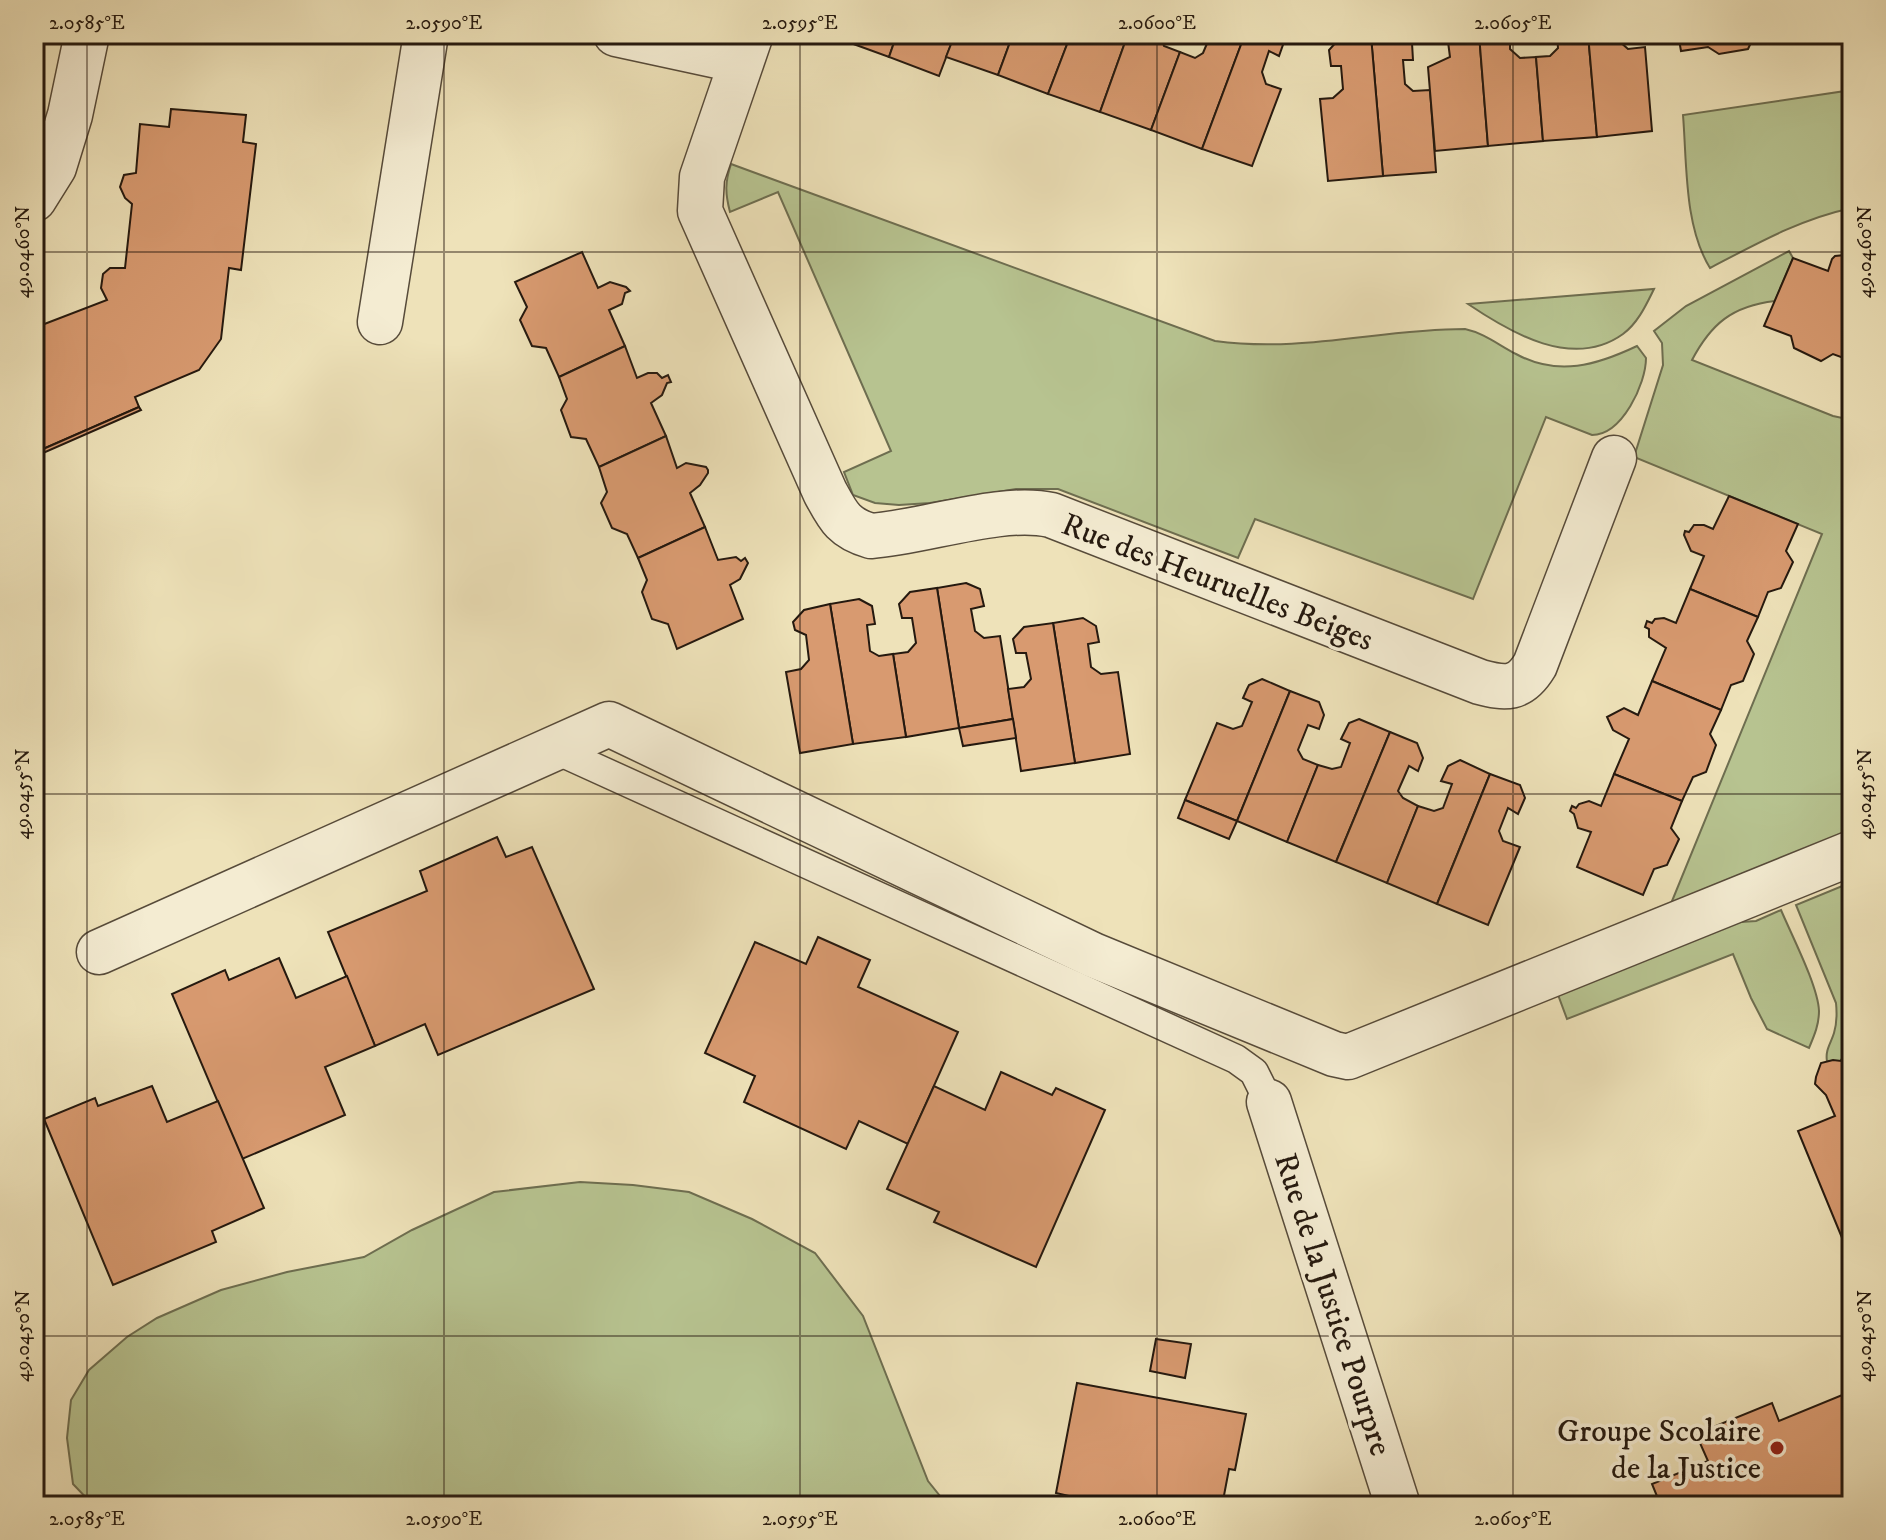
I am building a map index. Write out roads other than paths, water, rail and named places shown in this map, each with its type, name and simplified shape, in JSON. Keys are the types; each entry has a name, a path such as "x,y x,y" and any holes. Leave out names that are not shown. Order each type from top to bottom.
{"street":[{"path":"34,199 54,167 70,115 87,34"},
{"path":"380,322 426,34"},
{"path":"616,34 746,48"},
{"name":"Rue des Heuruelles Beiges","path":"746,48 702,177 700,211 825,492 845,524 859,533 886,535 1012,513 1051,515 1480,682 1497,687 1514,686 1527,679 1535,665 1614,458"},
{"path":"99,952 609,724 1093,955 1334,1054 1348,1057 1852,853"},
{"name":"Rue de la Justice Pourpre","path":"1269,1102 1398,1506"}],"lane":[{"path":"554,749 1236,1059 1259,1078 1269,1102"}],"place":[{"name":"Groupe Scolaire de la Justice","path":"1777,1448"}]}
